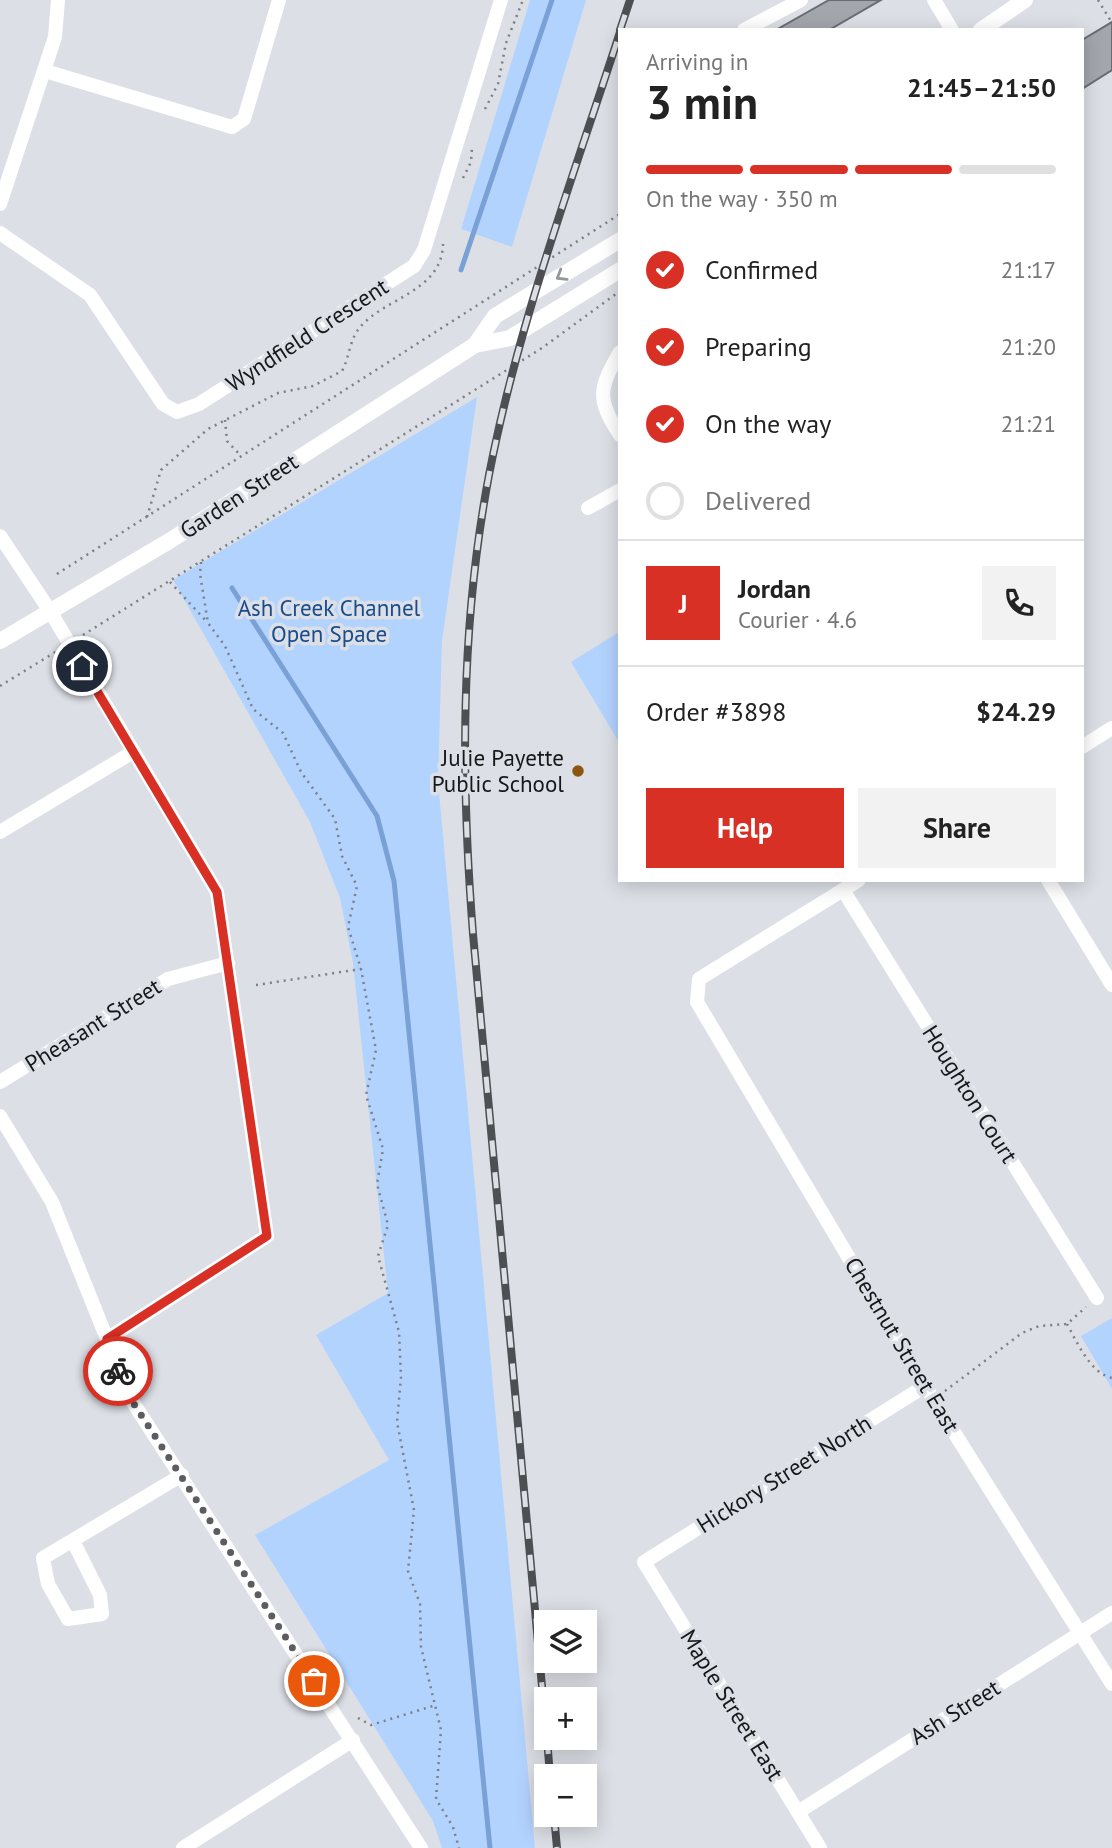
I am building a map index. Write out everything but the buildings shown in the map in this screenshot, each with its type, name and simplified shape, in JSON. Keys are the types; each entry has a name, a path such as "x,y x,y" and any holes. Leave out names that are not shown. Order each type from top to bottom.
{"street":[{"path":"0,204 55,37 58,0"},
{"path":"45,71 232,127 244,119 279,0"},
{"name":"Wyndfield Crescent","path":"0,233 90,295 163,404 177,412 199,404 414,266 424,250 501,0"},
{"path":"747,28 785,5 801,0"},
{"path":"934,0 951,28"},
{"path":"984,28 1025,0"},
{"name":"Garden Street","path":"475,345 495,316 618,241"},
{"name":"Garden Street","path":"0,641 171,540 475,345 510,338 618,271"},
{"path":"618,356 601,391 604,412 618,432"},
{"path":"588,508 618,491"},
{"path":"0,536 50,611 217,892 267,1236 107,1339"},
{"path":"1084,746 1112,728"},
{"path":"0,832 133,752"},
{"path":"842,890 856,882"},
{"path":"1049,882 1112,985"},
{"name":"Chestnut Street East","path":"842,890 699,979 697,1002 925,1386 1112,1684"},
{"name":"Houghton Court","path":"842,890 1097,1298"},
{"name":"Pheasant Street","path":"0,1082 168,979 228,963"},
{"path":"0,1116 52,1202 107,1339 123,1387 421,1848"},
{"name":"Hickory Street North","path":"643,1562 925,1386"},
{"path":"73,1541 100,1594 102,1614 68,1619 48,1584 43,1558 182,1475"},
{"name":"Maple Street East","path":"643,1562 820,1848"},
{"name":"Ash Street","path":"798,1812 1112,1613"},
{"path":"183,1848 353,1740"}],"path":[{"path":"1098,0 1112,23"},
{"path":"57,574 618,215"},
{"path":"0,686 542,348 618,293"},
{"path":"225,419 227,441 241,456"},
{"path":"201,562 200,574 208,623"},
{"path":"170,581 225,646 253,709 283,733 301,772 335,819 342,856 357,886 348,927 361,969 376,1050 366,1095 382,1141 377,1184 388,1225 378,1256 399,1332 401,1377 397,1422 414,1510 408,1571 421,1604 421,1647 442,1741 436,1799 453,1827 460,1848"},
{"path":"256,985 361,969"},
{"path":"934,1399 1022,1333 1039,1326 1067,1324 1097,1298"},
{"path":"1067,1324 1081,1351 1104,1376 1112,1378"},
{"path":"358,1718 371,1725 436,1706"}],"green space":[{"path":"530,0 586,0 512,247 461,229"},
{"name":"Ash Creek Channel Open Space","path":"477,397 442,641 438,781 535,1848 442,1848 433,1821 255,1535 389,1460 316,1335 388,1293 353,963 340,898 310,822 173,580"},
{"path":"618,633 618,740 571,662"},
{"path":"1112,1318 1112,1389 1081,1336"}],"waterway":[{"path":"461,270 552,0"},
{"path":"232,588 377,816 394,881 490,1848"}],"railway":[{"path":"621,28 630,0"},
{"path":"542,1687 473,934 466,819 468,647 479,532 501,419 531,307 618,38"},
{"path":"548,1750 549,1764"},
{"path":"555,1827 557,1848"}],"way so far":[{"path":"118,1371 123,1387 314,1681"}],"place":[{"name":"Julie Payette Public School","path":"578,771"}],"route":[{"path":"82,666 217,892 267,1236 107,1339 118,1371"}]}
